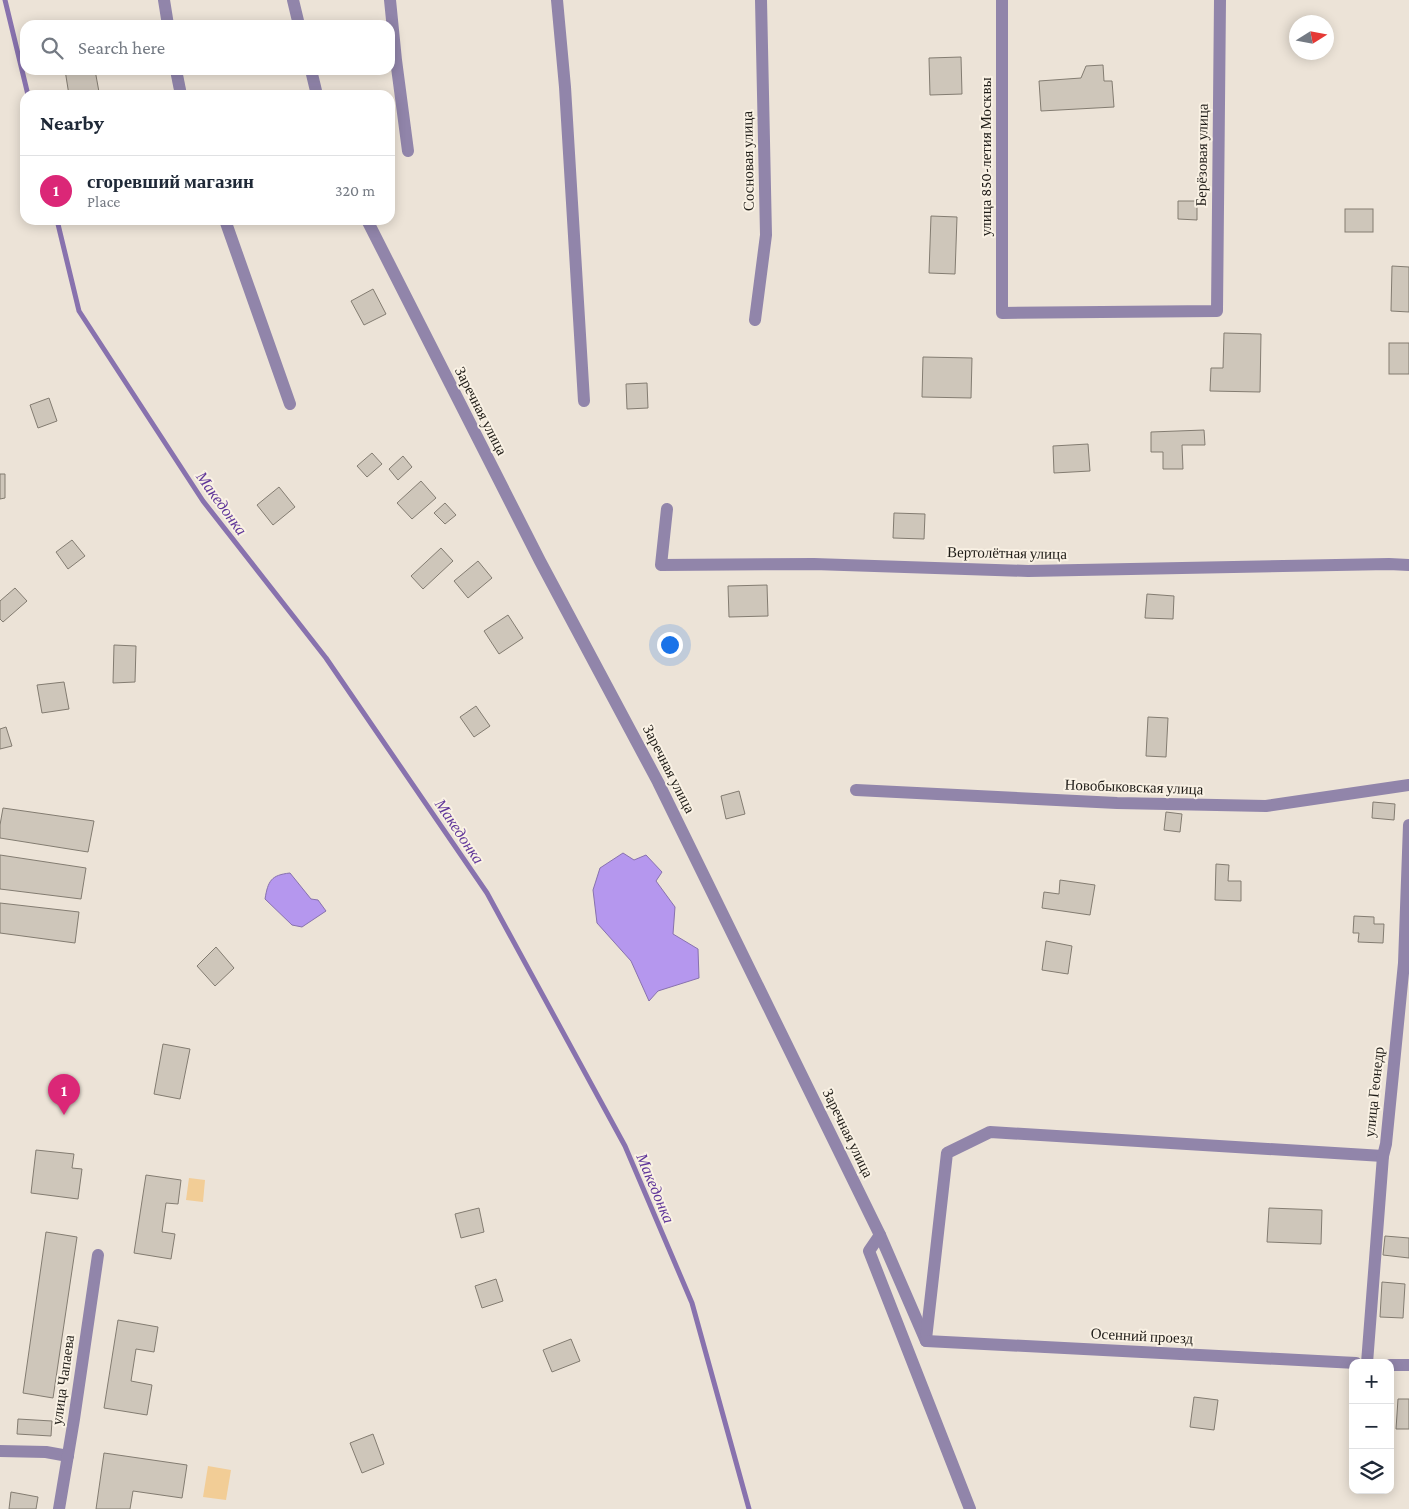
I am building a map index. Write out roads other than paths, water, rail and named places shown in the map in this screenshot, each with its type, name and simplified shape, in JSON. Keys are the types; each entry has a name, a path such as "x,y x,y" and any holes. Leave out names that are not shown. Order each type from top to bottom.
{"street":[{"path":"164,0 167,20"},
{"path":"293,0 298,20"},
{"path":"390,0 392,20"},
{"path":"557,0 565,87 584,401"},
{"name":"Сосновая улица","path":"755,320 766,235 761,0"},
{"name":"улица 850-летия Москвы","path":"1002,0 1002,313 1217,311"},
{"name":"Берёзовая улица","path":"1217,311 1220,0"},
{"path":"395,50 408,151"},
{"path":"177,75 180,90"},
{"path":"312,75 316,90"},
{"path":"226,225 290,404"},
{"name":"Заречная улица","path":"370,225 540,561 658,782 880,1235 926,1341"},
{"name":"Вертолётная улица","path":"666,509 662,564 814,564 1028,571 1409,565"},
{"name":"Новобыковская улица","path":"856,790 1117,804 1266,806 1409,784"},
{"name":"улица Геонедр","path":"1367,1359 1383,1156 1387,1134 1404,963 1409,825"},
{"path":"926,1341 947,1152 990,1132 1383,1156"},
{"path":"880,1235 869,1251 970,1509"},
{"name":"улица Чапаева","path":"59,1509 98,1254"},
{"name":"Осенний проезд","path":"926,1341 1349,1363"},
{"path":"1394,1364 1409,1366"},
{"path":"0,1451 46,1452 68,1456"}],"waterway":[{"name":"Македонка","path":"5,0 20,62"},
{"name":"Македонка","path":"23,75 27,90"},
{"name":"Македонка","path":"58,225 79,311 203,501 326,658 487,893 625,1146 692,1303 749,1509"}],"place":[{"name":"сгоревший магазин","path":"64,1115"}]}
